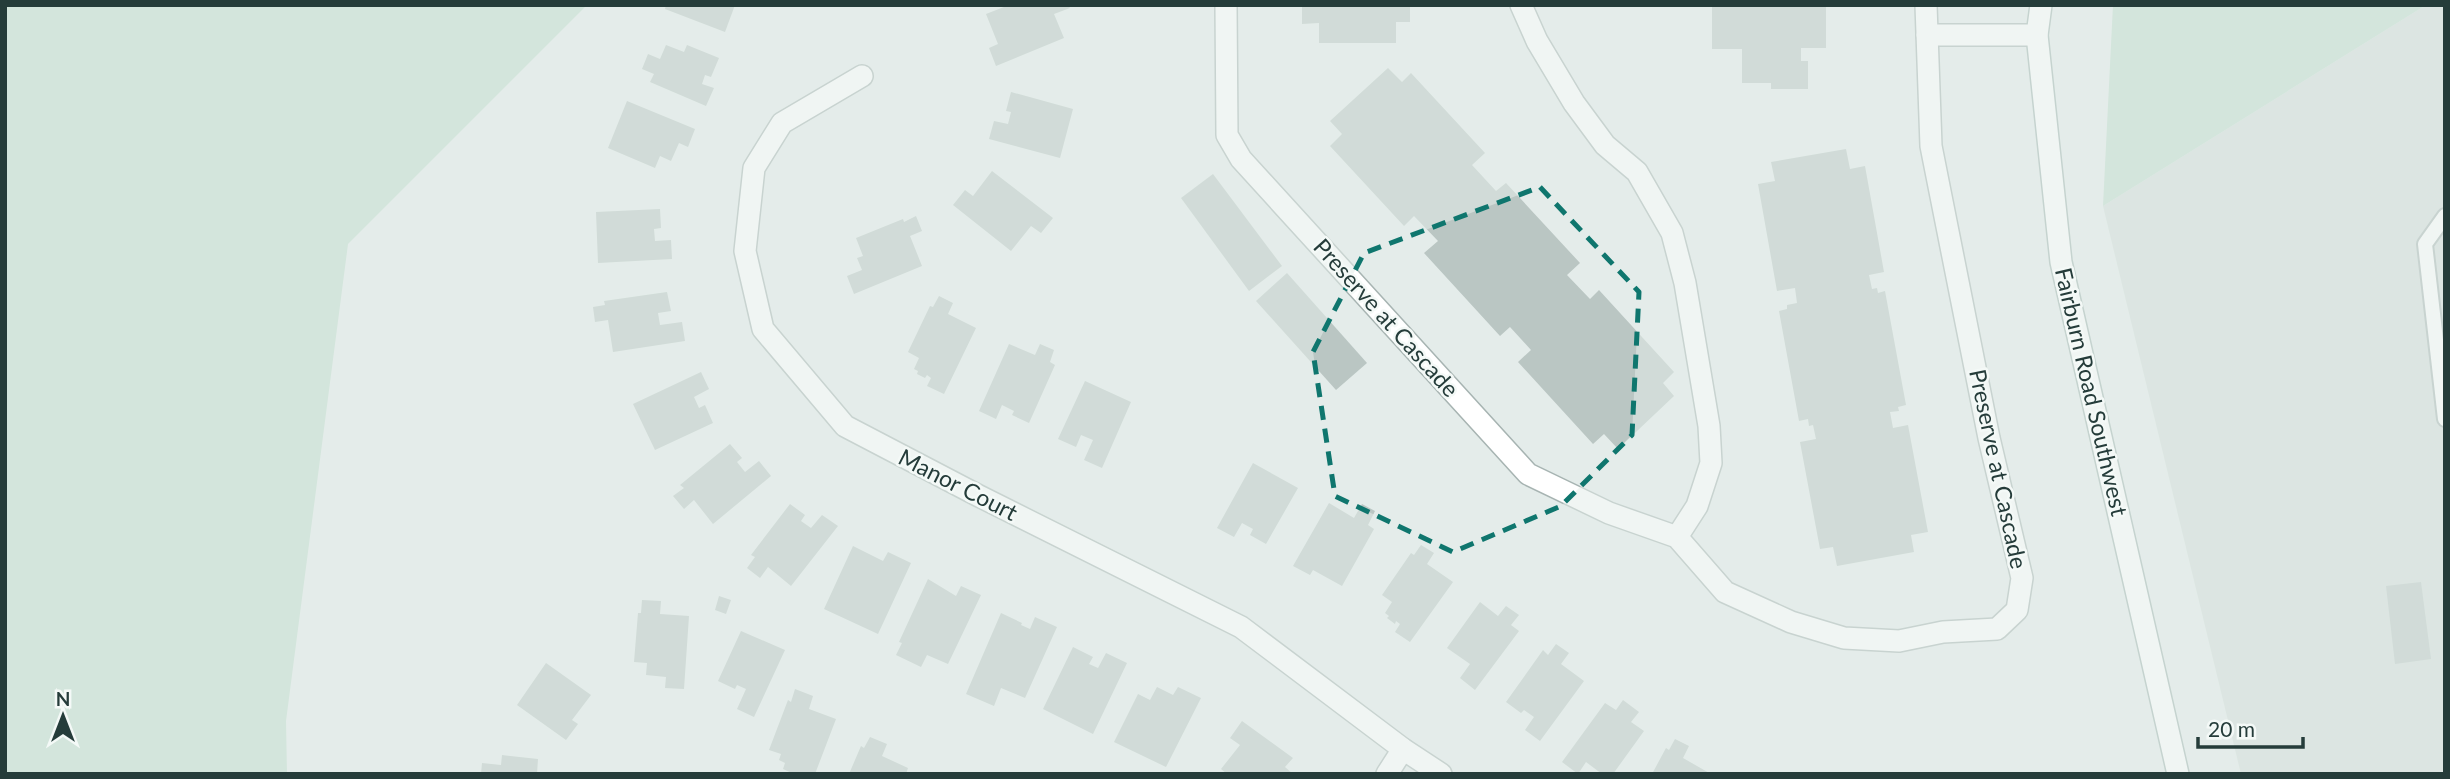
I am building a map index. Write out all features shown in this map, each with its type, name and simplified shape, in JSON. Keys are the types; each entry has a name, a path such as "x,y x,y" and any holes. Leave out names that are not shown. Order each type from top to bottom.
{"street":[{"name":"Preserve at Cascade","path":"1226,5 1227,135 1241,159 1528,474 1609,513 1677,537 1726,592 1791,622 1844,638 1899,640 1943,632 1997,629 2017,610 2022,578 1989,438 1931,146 1926,5"},
{"path":"1521,5 1537,41 1574,103 1605,145 1637,172 1671,233 1685,283 1709,426 1711,463 1697,506 1677,537"},
{"name":"Fairburn Road Southwest","path":"2040,5 2037,35 2062,262 2178,774"},
{"path":"1927,35 2037,35"},
{"name":"Manor Court","path":"862,76 782,123 754,168 745,251 763,329 845,426 1241,626 1403,749 1441,774"},
{"path":"1387,774 1403,749"}],"lane":[{"path":"2445,216 2425,244 2445,419"}],"highlighted area":[{"path":"1540,187 1639,292 1632,435 1561,506 1453,552 1335,496 1313,352 1364,253"}],"shaded area":[{"path":"2426,5 2445,5 2445,774 2241,774 2103,206"}],"green space":[{"path":"5,5 587,5 348,244 286,721 287,774 5,774"},
{"path":"2113,5 2426,5 2103,206"}],"building":[{"path":"666,5 735,5 725,32 665,9"},
{"path":"1009,5 1068,5 1070,8 1054,14 1064,38 996,66 989,48 998,44 986,14"},
{"path":"1302,5 1410,5 1410,22 1396,22 1396,43 1319,43 1319,23 1302,24"},
{"path":"1712,5 1826,5 1826,48 1801,48 1801,61 1808,61 1808,89 1771,89 1771,83 1742,83 1742,49 1712,49"},
{"path":"666,45 684,52 687,45 719,58 711,77 705,75 702,84 714,88 706,106 650,82 654,74 642,69 648,54 660,59"},
{"path":"1388,68 1402,82 1411,73 1485,153 1472,165 1496,191 1506,183 1580,263 1567,275 1590,299 1599,290 1674,372 1663,383 1674,396 1618,449 1604,434 1593,444 1518,362 1531,350 1510,327 1500,336 1424,253 1438,241 1414,216 1404,226 1330,146 1342,134 1330,121"},
{"path":"1011,92 1073,109 1060,158 989,139 994,121 1008,124 1011,112 1006,111"},
{"path":"627,101 695,129 688,147 679,143 671,161 660,156 655,168 608,148"},
{"path":"1846,149 1850,169 1865,166 1884,272 1869,275 1872,289 1877,288 1878,293 1885,291 1906,405 1898,407 1899,411 1890,412 1893,428 1908,425 1928,532 1911,535 1914,552 1837,566 1833,547 1820,549 1800,442 1816,439 1813,425 1809,426 1808,419 1799,421 1779,311 1787,309 1787,305 1797,303 1795,288 1777,291 1758,184 1775,181 1771,162"},
{"path":"992,171 1053,218 1041,233 1031,226 1011,251 953,205 965,190 973,196"},
{"path":"1213,174 1282,266 1249,291 1181,198"},
{"path":"660,209 661,228 654,229 655,241 671,240 672,259 598,263 596,212"},
{"path":"916,216 922,231 910,236 922,266 854,294 847,276 862,270 857,258 863,256 856,238"},
{"path":"1287,273 1367,363 1336,390 1256,301"},
{"path":"667,292 671,311 658,313 660,325 682,322 685,341 613,352 608,320 595,322 593,307 605,305 604,301"},
{"path":"939,296 953,303 948,314 976,328 944,394 927,386 931,378 917,374 918,371 914,369 919,358 908,352 930,306 933,307"},
{"path":"1009,344 1035,355 1040,344 1054,350 1050,362 1055,365 1029,423 1012,415 1014,411 1002,405 996,419 979,411"},
{"path":"701,372 709,389 694,397 699,408 705,405 713,423 655,450 633,404"},
{"path":"1085,381 1131,402 1102,468 1084,460 1093,440 1081,435 1076,447 1058,439"},
{"path":"730,444 742,458 737,462 745,472 759,461 771,476 713,524 694,500 684,509 673,496 684,488 680,485"},
{"path":"1253,463 1298,488 1266,544 1250,535 1253,529 1242,523 1234,537 1217,528"},
{"path":"1329,503 1354,518 1362,504 1375,511 1368,525 1374,529 1342,586 1313,570 1310,575 1293,566"},
{"path":"790,504 805,515 801,521 811,528 822,515 838,526 791,586 768,567 760,578 747,568 755,557 751,555"},
{"path":"1421,545 1434,553 1427,564 1453,582 1410,642 1395,632 1400,624 1387,618 1389,616 1385,613 1392,602 1382,595 1411,553 1414,555"},
{"path":"853,546 883,561 888,552 911,563 878,634 824,609"},
{"path":"928,579 956,596 961,586 981,595 948,664 927,655 921,667 896,655 902,643 899,642"},
{"path":"2421,582 2431,659 2395,664 2386,586"},
{"path":"719,596 731,600 726,614 715,610"},
{"path":"642,600 661,601 660,614 689,616 684,689 665,688 666,677 646,675 647,663 634,662 638,613 641,613"},
{"path":"1480,602 1498,616 1506,606 1519,615 1511,625 1519,631 1475,690 1460,678 1470,664 1447,648"},
{"path":"1001,613 1030,629 1035,617 1057,627 1025,698 1001,688 994,706 966,694"},
{"path":"741,631 785,650 754,717 737,709 746,689 737,685 735,689 718,681"},
{"path":"1556,644 1569,653 1561,664 1584,681 1540,741 1525,730 1534,717 1524,710 1521,713 1506,702 1543,650 1548,655"},
{"path":"1073,647 1093,657 1089,664 1098,668 1106,653 1127,663 1093,734 1043,709"},
{"path":"546,663 591,695 572,720 578,724 566,740 517,705"},
{"path":"1157,687 1173,695 1178,687 1201,698 1166,767 1114,742 1138,694 1150,700"},
{"path":"795,689 813,696 809,709 836,719 815,774 794,774 783,769 785,763 779,760 781,754 769,750 788,700 791,702"},
{"path":"1623,700 1639,712 1631,722 1644,731 1613,774 1602,774 1586,762 1578,774 1562,762 1605,703 1616,710"},
{"path":"1242,721 1293,758 1285,767 1293,774 1227,774 1221,769 1240,745 1230,738"},
{"path":"870,737 887,744 882,756 908,768 906,774 849,774 861,746 864,748"},
{"path":"1675,739 1689,746 1683,758 1711,774 1652,774 1666,748 1669,750"},
{"path":"502,755 538,759 537,774 481,774 482,763 501,765"}]}
